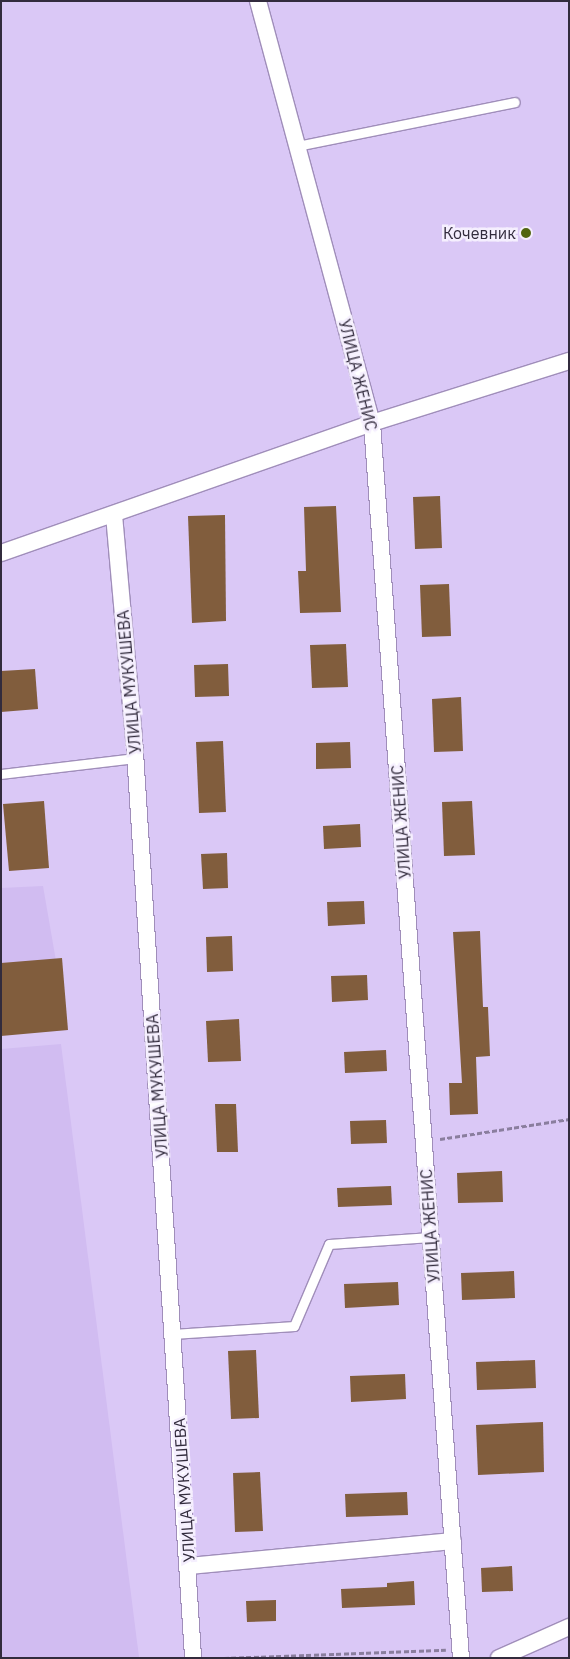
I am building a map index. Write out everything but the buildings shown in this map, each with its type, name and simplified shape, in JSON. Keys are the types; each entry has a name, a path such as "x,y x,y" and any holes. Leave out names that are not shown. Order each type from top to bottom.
{"street":[{"name":"УЛИЦА ЖЕНИС","path":"258,1 372,423 461,1654"},
{"path":"1,553 114,515 372,423 569,361"},
{"name":"УЛИЦА МУКУШЕВА","path":"114,515 135,758 189,1566 193,1658"},
{"path":"189,1566 453,1541"},
{"path":"499,1658 569,1627"}],"lane":[{"path":"297,146 515,102"},
{"path":"1,774 135,758"},
{"path":"173,1334 294,1326 329,1244 431,1237"}],"path":[{"path":"424,1141 569,1119"},
{"path":"224,1658 461,1654"}],"shaded area":[{"path":"43,886 68,1030 1,1035 1,888"},
{"path":"61,1044 139,1657 1,1658 1,1049"}],"place":[{"name":"Кочевник","path":"526,233"}]}
